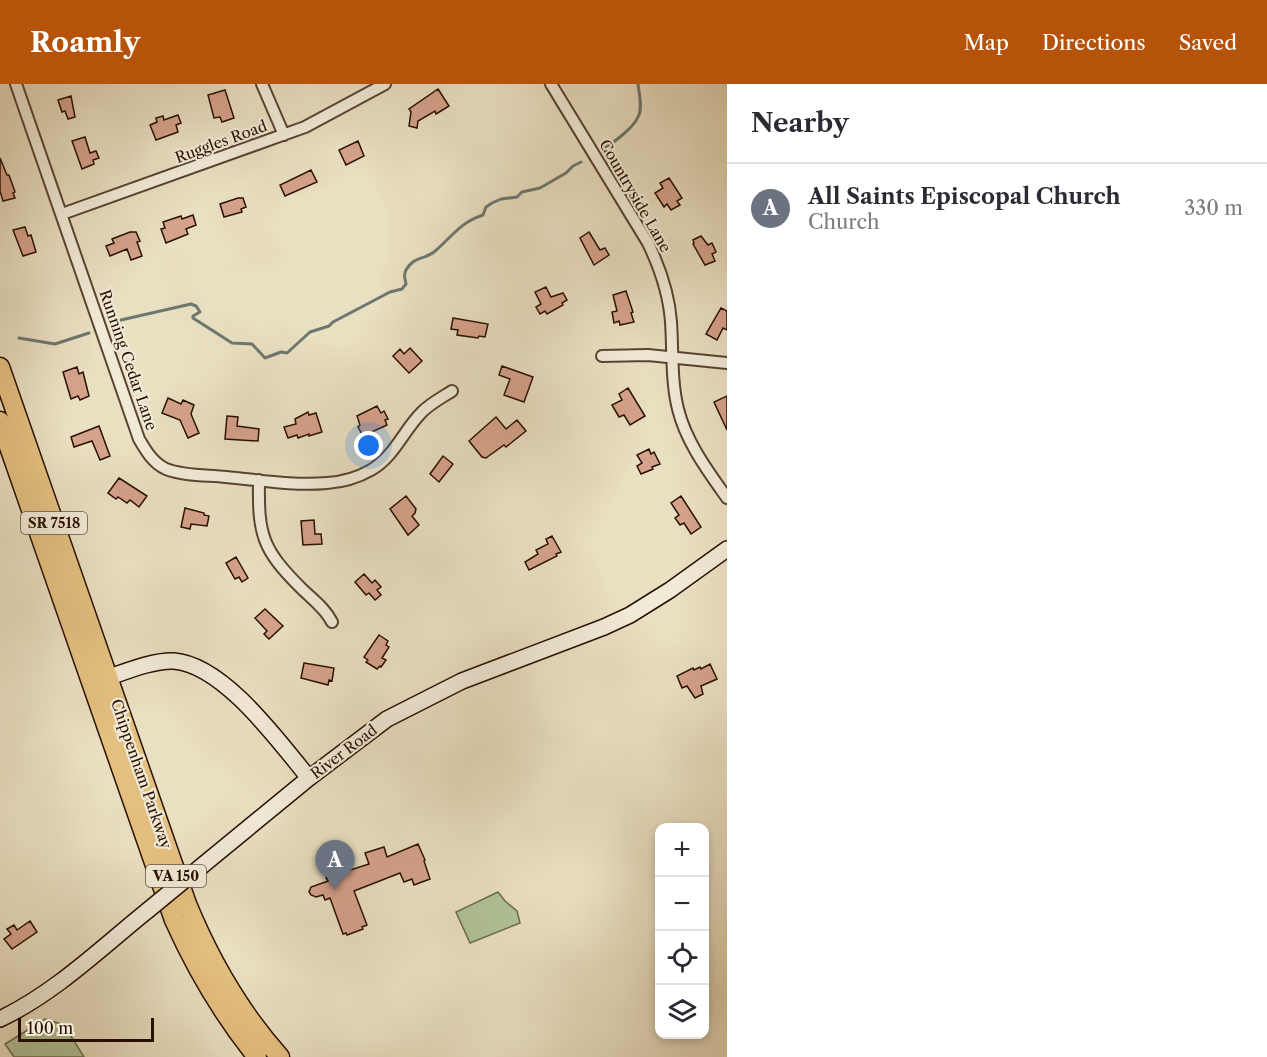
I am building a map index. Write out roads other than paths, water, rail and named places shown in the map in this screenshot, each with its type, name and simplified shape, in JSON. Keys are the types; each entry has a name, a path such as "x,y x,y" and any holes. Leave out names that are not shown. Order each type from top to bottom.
{"highway":[{"name":"SR 7518","path":"0,367 99,680"},
{"name":"SR 7518","path":"0,421 99,680"},
{"name":"Chippenham Parkway","path":"99,680 159,878 181,935 212,993 257,1057"},
{"name":"Chippenham Parkway","path":"99,680 200,935 241,1008 280,1057"}],"main road":[{"name":"River Road","path":"0,1019 31,1002 62,980 309,778 387,719 462,681 630,615 670,590 727,549"},
{"path":"99,680 162,662 182,663 199,669 242,700 309,778"}],"street":[{"name":"Running Cedar Lane","path":"16,84 133,421 146,451 160,465 175,471 259,480 325,483 343,481 362,475 388,457 420,414 433,402 452,392"},
{"path":"262,84 284,135"},
{"name":"Ruggles Road","path":"62,214 284,135 332,114 385,84"},
{"name":"Countryside Lane","path":"551,84 657,261 667,294 671,320 675,392 682,422 697,453 727,498"},
{"path":"602,356 648,355 727,363"},
{"path":"259,480 261,524 265,544 277,562 324,610 332,622"}],"waterway":[{"path":"603,148 623,135 638,117 640,105 638,84"},
{"path":"111,325 121,320 191,304 196,306 200,312 193,318 232,343 252,344 265,358 281,352 287,353 310,332 329,326 390,292 402,289 406,284 405,272 412,262 434,252 462,226 483,215 486,207 492,203 540,188 581,162"},
{"path":"19,338 55,344 89,333"}],"place":[{"name":"All Saints Episcopal Church","path":"335,890"}]}
